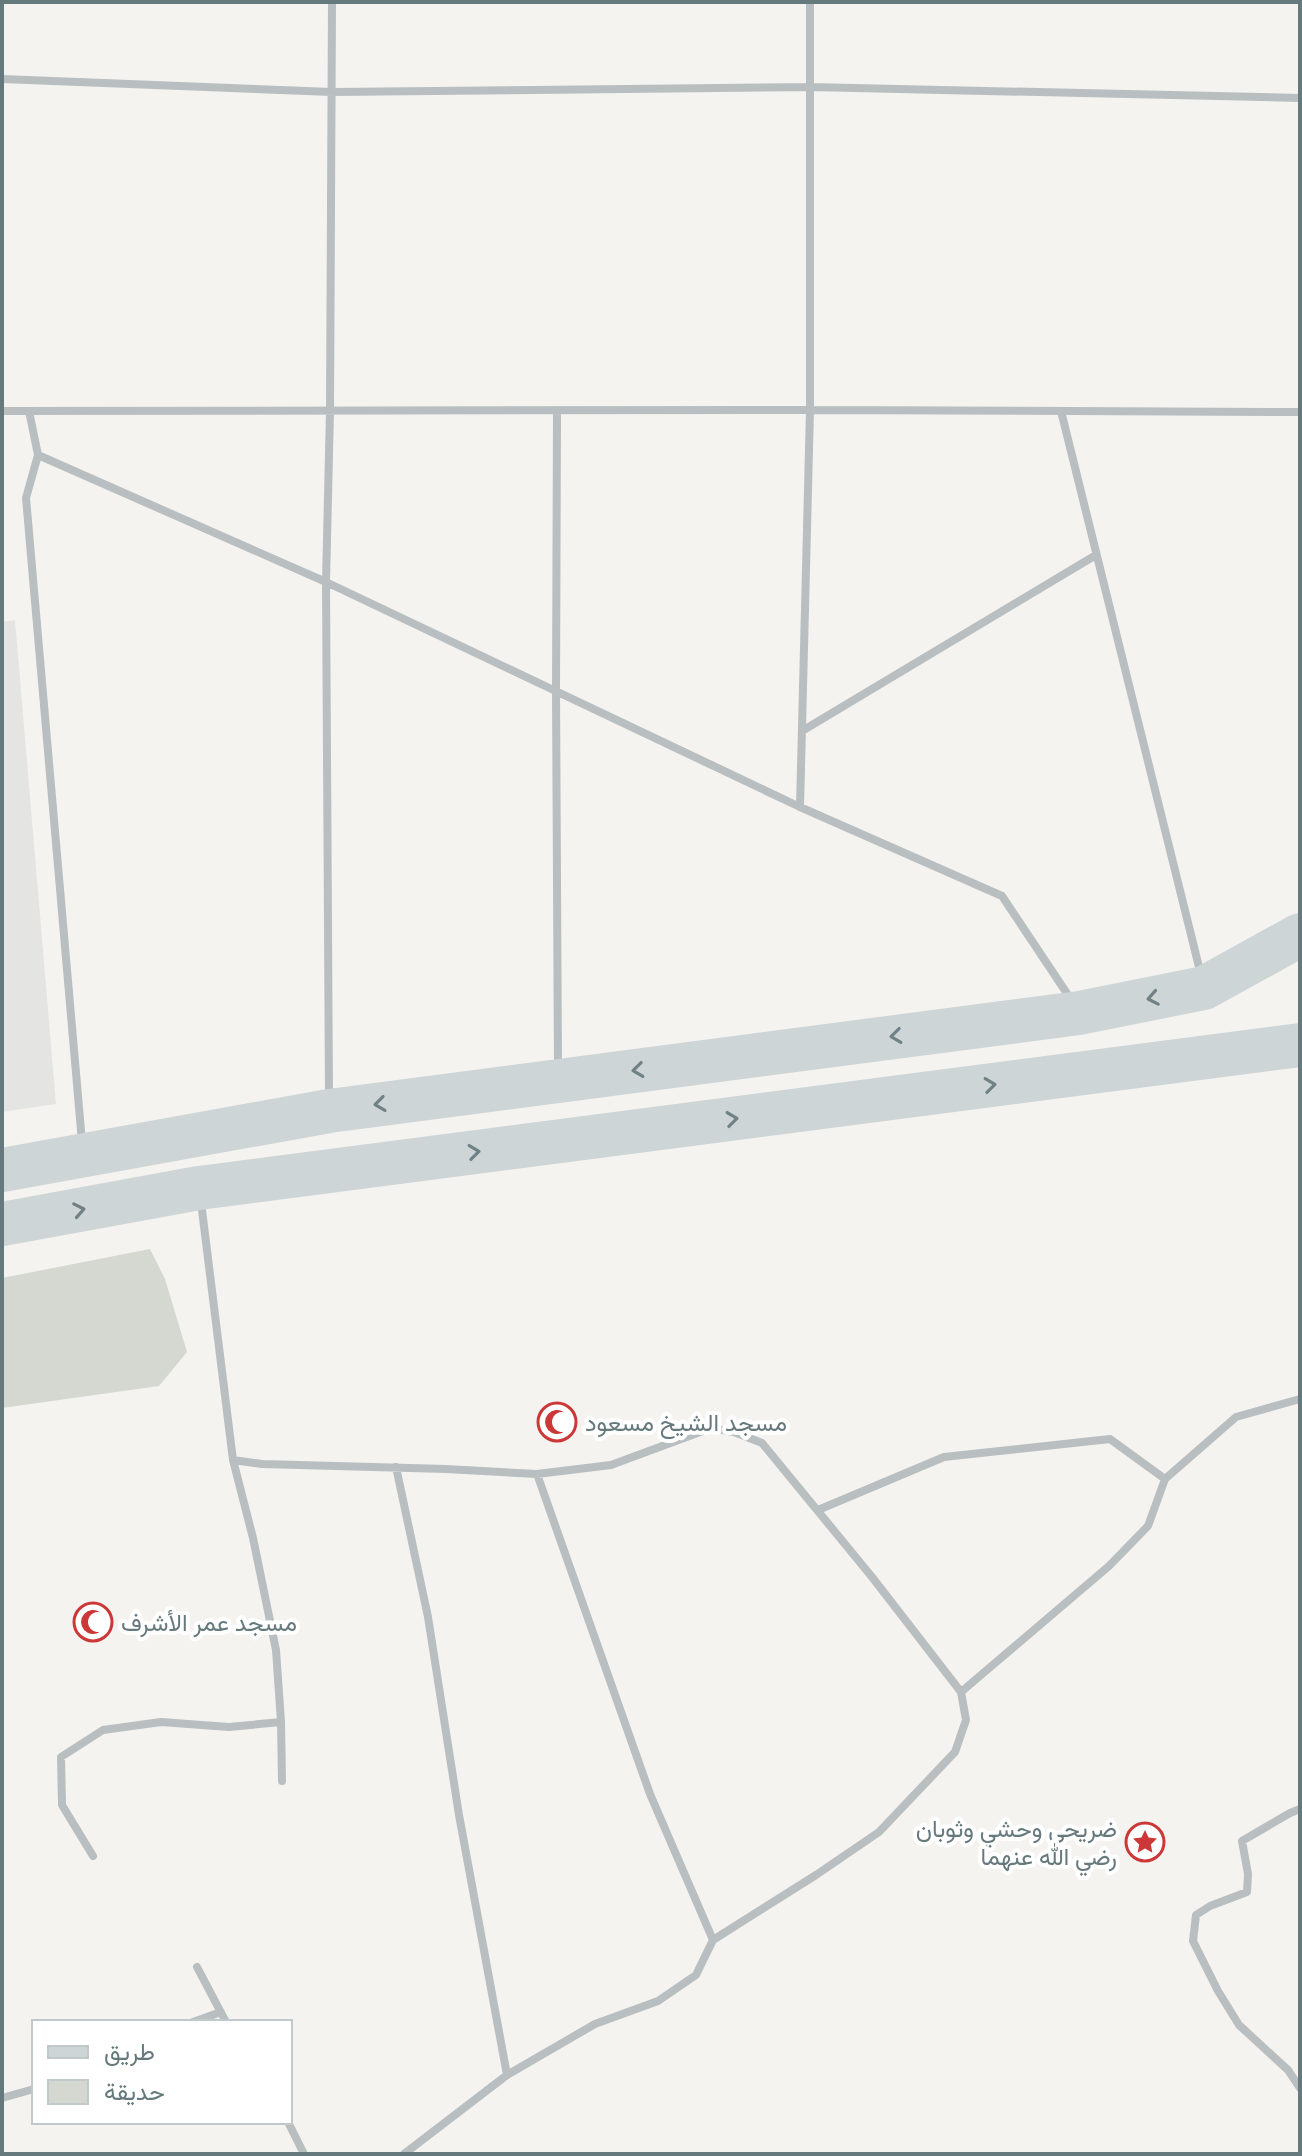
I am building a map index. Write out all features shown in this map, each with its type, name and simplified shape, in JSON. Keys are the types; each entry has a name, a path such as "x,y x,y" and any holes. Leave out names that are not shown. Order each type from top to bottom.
{"main road":[{"path":"2,1170 329,1111 1079,1013 1204,988 1300,935"},
{"path":"2,1224 199,1188 1300,1045"}],"street":[{"path":"329,1111 326,582 332,2"},
{"path":"800,807 810,410 810,2"},
{"path":"2,79 332,92 811,87 1300,98"},
{"path":"2,411 1300,412"},
{"path":"29,411 38,455 26,498 83,1155"},
{"path":"557,411 558,1080"},
{"path":"1061,411 1204,988"},
{"path":"38,455 326,582 800,807 1002,896 1079,1013"},
{"path":"802,731 1096,555"},
{"path":"199,1188 233,1460 276,1650 282,1781"},
{"path":"961,1692 1109,1566 1148,1526 1165,1479 1236,1417 1300,1399"},
{"path":"233,1460 262,1464 537,1474 611,1465 711,1428 734,1432 762,1443 961,1692 966,1720 955,1752 879,1832 713,1940 696,1975 658,2001 595,2024 507,2075 404,2154"},
{"path":"818,1510 944,1457 1110,1439 1165,1479"},
{"path":"396,1467 428,1617 459,1815 507,2075"},
{"path":"537,1474 650,1794 713,1940"},
{"path":"93,1856 62,1805 61,1757 103,1730 161,1722 229,1727 281,1722"},
{"path":"1300,1809 1242,1841 1248,1874 1247,1892 1210,1906 1196,1915 1193,1941 1239,2025 1288,2070 1300,2088"},
{"path":"197,1967 225,2020"},
{"path":"199,2020 221,2012"},
{"path":"2,2098 32,2090"},
{"path":"289,2124 304,2154"}],"shaded area":[{"path":"15,620 56,1104 2,1112 2,622"}],"green space":[{"path":"150,1249 165,1279 187,1352 159,1386 2,1408 2,1278"}],"place":[{"name":"مسجد الشيخ مسعود","path":"557,1422"},
{"name":"مسجد عمر الأشرف","path":"93,1622"},
{"name":"ضريحي وحشي وثوبان رضي الله عنهما","path":"1145,1842"}]}
